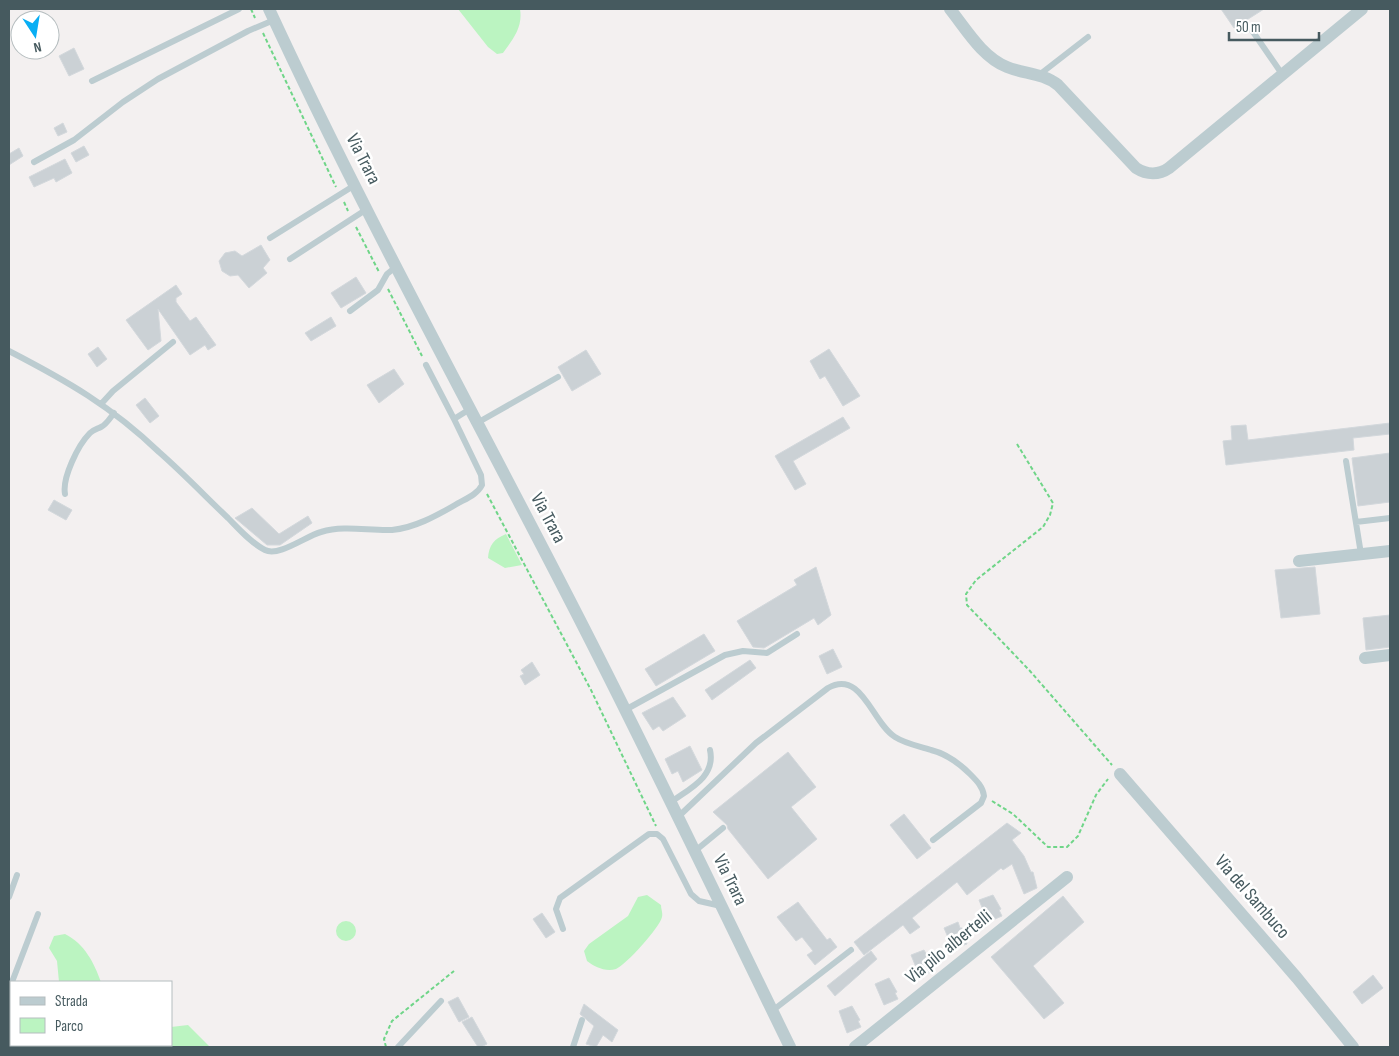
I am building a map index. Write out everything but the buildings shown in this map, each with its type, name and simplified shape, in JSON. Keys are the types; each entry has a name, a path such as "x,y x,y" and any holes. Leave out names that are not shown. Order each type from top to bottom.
{"street":[{"path":"950,9 993,59 1010,68 1039,75 1062,88 1136,168 1152,173 1162,172 1169,168 1362,9"},
{"name":"Via Trara","path":"272,14 367,209 625,710 790,1047"},
{"path":"1299,561 1390,551"},
{"path":"1364,658 1390,655"},
{"name":"Via del Sambuco","path":"1120,774 1302,983 1353,1047"},
{"name":"Via pilo albertelli","path":"855,1047 1067,877"}],"lane":[{"path":"92,80 239,9"},
{"path":"34,162 82,134 123,102 158,79 248,31 272,14"},
{"path":"1251,29 1282,74"},
{"path":"1039,75 1088,36"},
{"path":"270,238 355,185"},
{"path":"290,259 367,209"},
{"path":"350,311 378,290 387,274 396,266"},
{"path":"102,403 113,390 172,342"},
{"path":"9,351 68,382 102,403 160,452 242,532 268,552 280,551 308,536 326,530 361,527 392,530 408,527 474,494 482,485 480,475 454,419 426,365"},
{"path":"477,423 558,377"},
{"path":"454,419 470,410"},
{"path":"65,494 64,483 66,475 87,437 93,430 104,425 114,413"},
{"path":"1346,461 1361,554"},
{"path":"1356,522 1390,518"},
{"path":"625,710 725,655 743,651 767,653 797,634"},
{"path":"678,817 772,730 828,688 842,683 850,685 857,690 890,733 902,741 937,752 957,762 976,780 984,796 978,806 933,840"},
{"path":"671,802 706,776 711,762 710,750"},
{"path":"695,851 724,828"},
{"path":"563,929 556,909 558,902 563,896 646,835 657,834 663,839 691,894 699,901 722,907"},
{"path":"9,897 16,875"},
{"path":"13,981 38,914"},
{"path":"772,1011 851,950"},
{"path":"398,1047 442,1001"},
{"path":"573,1047 582,1020"}],"path":[{"path":"984,796 1013,814 1048,847 1067,847 1078,836 1096,795 1108,780 1120,774 1030,671 967,605 966,594 976,580 1043,527 1050,515 1053,503 1018,444"},
{"path":"482,485 591,690 655,823 657,834"},
{"path":"386,1047 384,1039 392,1021 454,971"}],"green space":[{"path":"458,9 520,9 519,27 514,38 503,53 497,54 488,47"},
{"path":"506,534 522,565 505,568 488,558 493,543"},
{"path":"647,895 661,905 662,916 660,922 642,945 627,961 616,969 600,968 587,961 584,951 589,944 628,916 638,897"},
{"path":"346,921 353,924 356,931 353,938 346,941 339,938 336,931 339,924"},
{"path":"65,934 78,943 88,955 101,981 59,981 57,961 49,948 54,936"},
{"path":"188,1025 210,1047 156,1047 172,1046 172,1027"}]}
